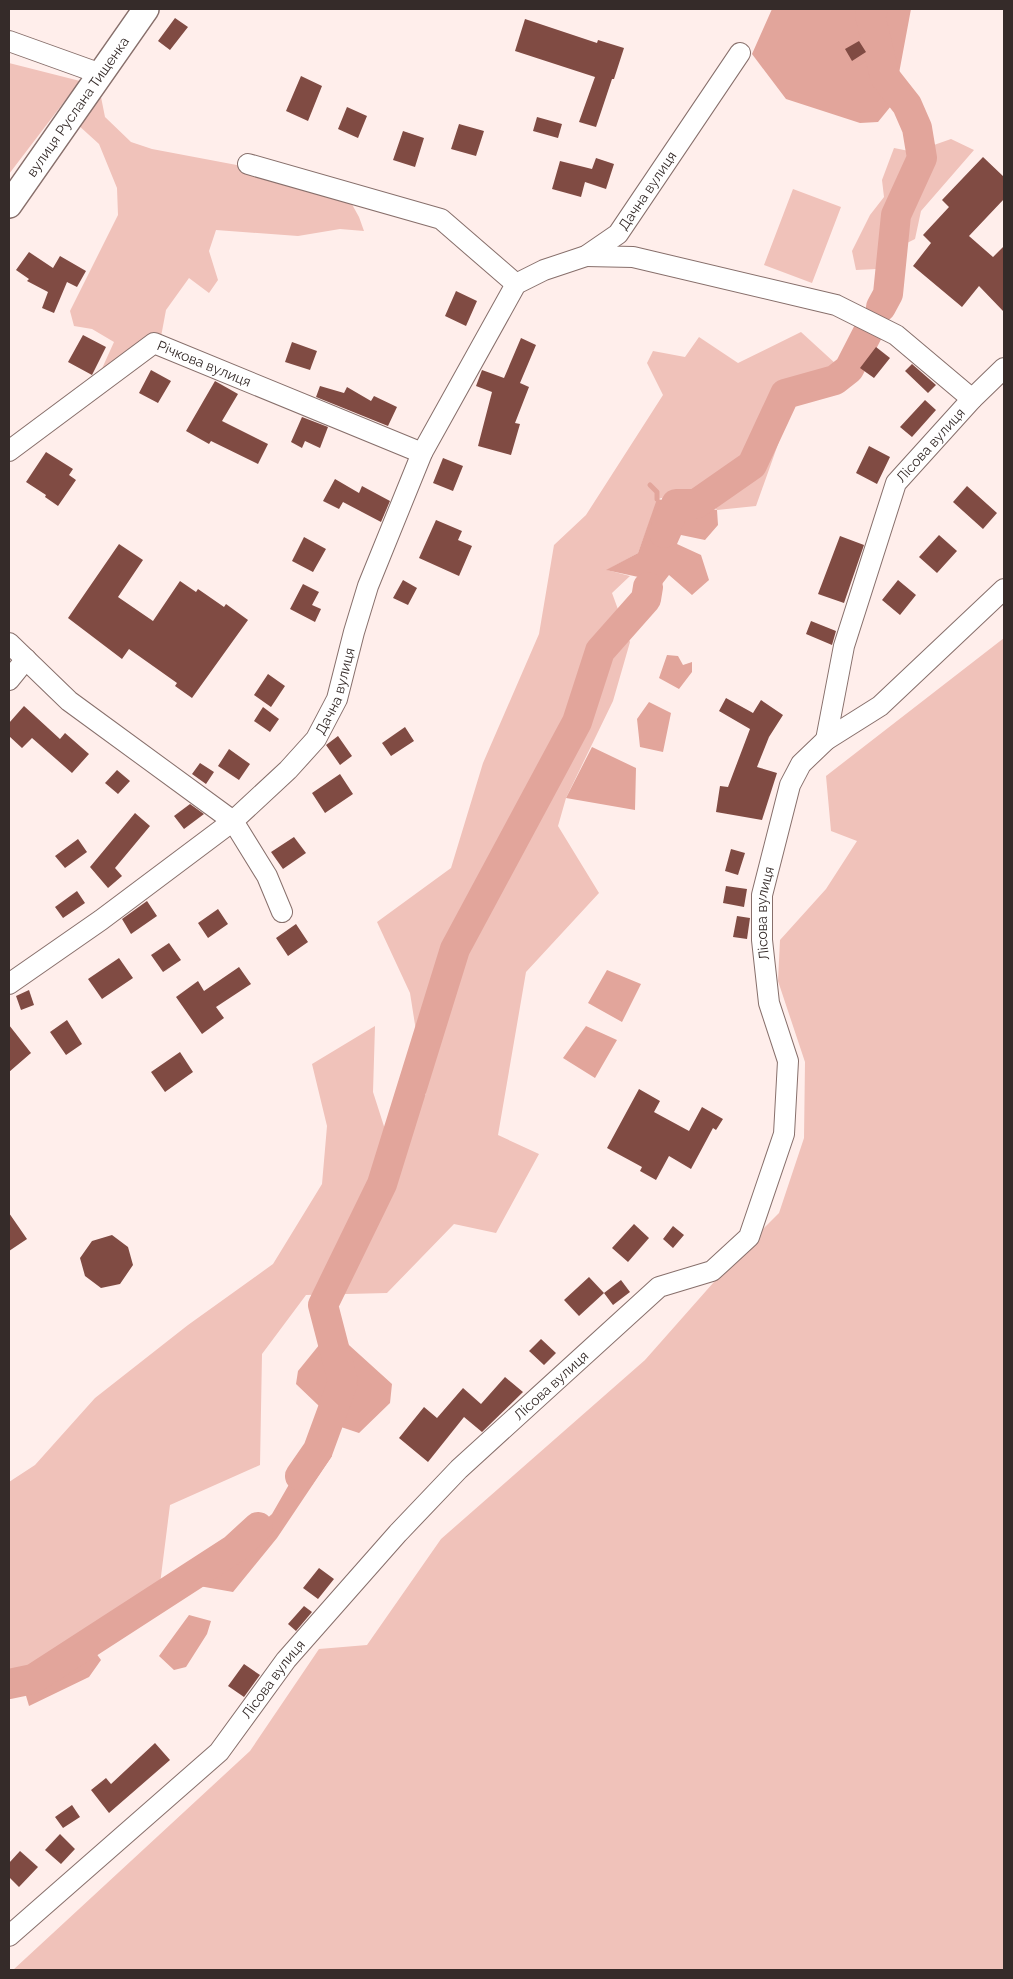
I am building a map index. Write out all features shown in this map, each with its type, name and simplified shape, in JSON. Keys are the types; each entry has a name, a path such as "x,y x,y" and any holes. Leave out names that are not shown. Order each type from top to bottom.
{"street":[{"name":"вулиця Руслана Тищенка","path":"9,205 146,9"},
{"path":"9,41 101,74"},
{"name":"Дачна вулиця","path":"9,984 102,920 233,821 288,770 316,739 337,699 368,586 422,453 516,284 544,270 586,256 618,234 740,53"},
{"path":"248,164 441,219 516,284"},
{"path":"586,256 632,257 836,305 896,335 972,399"},
{"name":"Річкова вулиця","path":"9,451 154,344 422,453"},
{"name":"Лісова вулиця","path":"826,740 844,646 896,483 972,399 1004,368"},
{"name":"Лісова вулиця","path":"9,1936 220,1752 286,1660 398,1533 459,1469 658,1287 712,1271 749,1237 784,1134 788,1061 769,1003 762,940 762,895 790,785 801,764 826,740 880,706 1004,589"},
{"path":"9,643 69,701 233,821 267,876 282,912"},
{"path":"9,680 26,659"}],"shaded area":[{"path":"772,9 911,9 897,84 914,111 913,122 891,106 878,122 860,123 786,99 752,54"},
{"path":"9,63 80,81 9,174"},
{"path":"95,94 101,97 105,117 131,142 152,149 242,166 349,199 364,231 340,229 298,236 216,230 209,251 218,280 209,293 189,278 166,310 160,342 100,373 114,342 92,329 74,326 70,311 118,215 117,188 99,144 77,124"},
{"path":"951,139 974,150 921,211 915,239 901,246 885,245 877,269 856,270 852,251 870,215 884,197 882,180 894,148 914,152"},
{"path":"793,189 841,207 812,283 764,265"},
{"path":"801,332 836,364 847,386 793,402 756,506 717,510 698,488 658,499 638,553 607,570 630,576 612,593 630,642 613,701 566,798 558,826 599,893 526,972 498,1135 539,1154 496,1233 454,1224 387,1293 306,1295 262,1354 260,1465 170,1505 160,1584 123,1606 25,1671 9,1669 9,1482 35,1465 95,1398 188,1325 273,1264 322,1184 327,1126 312,1064 375,1026 373,1092 390,1145 426,1094 410,993 377,922 451,868 483,763 539,634 554,545 586,515 663,395 647,363 653,351 685,357 699,337 738,363"},
{"path":"657,499 717,510 718,525 705,540 681,535 677,544 701,555 709,580 692,595 669,575 628,628 627,609 643,578 606,570 638,553"},
{"path":"1004,638 1004,1970 13,1970 250,1751 319,1649 367,1645 441,1539 645,1360 744,1248 779,1213 804,1138 805,1062 778,981 780,940 826,889 857,841 831,831 826,776"},
{"path":"667,655 678,656 683,665 692,662 692,672 679,689 659,678"},
{"path":"649,702 671,713 663,752 640,747 637,719"},
{"path":"592,747 636,768 635,810 566,798"},
{"path":"607,970 641,984 622,1022 588,1003"},
{"path":"586,1026 617,1040 595,1078 563,1058"},
{"path":"339,1336 392,1384 390,1403 359,1433 341,1427 296,1384 298,1371 324,1339"},
{"path":"314,1441 326,1441 332,1456 277,1538 233,1592 199,1586 202,1577 272,1514"},
{"path":"189,1615 211,1621 207,1634 186,1667 174,1670 159,1656"},
{"path":"93,1649 101,1660 89,1677 29,1706 24,1689 76,1661"}],"building":[{"path":"175,18 188,27 170,50 158,41"},
{"path":"525,19 597,43 598,40 624,48 596,127 579,122 595,77 515,51"},
{"path":"859,41 866,52 852,61 845,49"},
{"path":"301,76 322,86 308,121 286,111"},
{"path":"347,107 367,116 358,138 338,129"},
{"path":"537,117 562,124 558,138 533,131"},
{"path":"459,124 484,131 476,156 451,149"},
{"path":"403,131 424,138 415,167 393,160"},
{"path":"983,157 1004,177 1004,199 969,236 993,257 1004,246 1004,312 979,286 962,307 913,266 931,243 923,235 949,207 942,200"},
{"path":"596,158 614,164 606,189 585,182 581,197 552,189 560,161 592,169"},
{"path":"29,252 53,268 60,256 86,271 77,287 67,282 54,313 42,308 48,292 27,281 29,279 16,270"},
{"path":"456,291 477,301 466,326 445,316"},
{"path":"83,335 106,347 92,375 68,362"},
{"path":"521,338 536,345 520,383 529,387 515,423 520,424 511,455 478,446 492,392 476,386 482,370 504,378"},
{"path":"292,342 317,351 310,370 285,362"},
{"path":"876,347 890,358 874,378 860,368"},
{"path":"912,364 936,385 928,393 905,371"},
{"path":"151,370 171,381 158,403 139,393"},
{"path":"215,381 238,394 222,421 268,444 258,464 211,441 209,444 186,431"},
{"path":"320,386 344,393 347,387 371,401 374,396 397,407 388,426 316,397"},
{"path":"925,400 936,410 912,437 900,427"},
{"path":"302,417 328,427 320,448 305,441 302,448 291,442"},
{"path":"869,446 890,457 877,484 856,473"},
{"path":"46,452 73,469 69,475 76,480 58,506 45,497 46,495 26,482"},
{"path":"443,458 463,466 453,491 433,483"},
{"path":"335,479 359,493 362,486 390,501 381,522 343,502 339,509 323,501"},
{"path":"967,486 997,513 983,529 953,502"},
{"path":"436,520 462,531 458,540 472,546 459,576 419,558"},
{"path":"939,535 957,551 937,573 919,557"},
{"path":"840,536 864,545 844,603 818,594"},
{"path":"304,537 326,549 313,572 292,561"},
{"path":"119,544 143,560 118,597 153,621 180,581 196,592 198,589 224,607 226,604 248,620 192,698 175,686 177,683 129,649 122,659 68,618"},
{"path":"403,580 417,588 408,605 393,598"},
{"path":"898,580 916,595 900,615 882,600"},
{"path":"303,584 319,592 312,605 321,609 315,622 290,609"},
{"path":"811,621 836,631 832,645 806,634"},
{"path":"268,674 285,686 271,707 254,695"},
{"path":"726,698 753,713 761,700 783,715 769,737 757,767 777,773 762,820 716,812 720,786 728,787 750,729 719,711"},
{"path":"24,706 60,739 65,733 89,754 72,773 32,738 22,748 9,736 9,723"},
{"path":"263,707 279,719 270,732 254,721"},
{"path":"405,727 414,741 391,756 382,743"},
{"path":"338,736 352,756 340,765 326,745"},
{"path":"229,749 250,764 239,780 218,766"},
{"path":"200,763 214,772 206,784 192,774"},
{"path":"117,770 130,781 118,794 105,783"},
{"path":"340,774 353,794 325,813 312,793"},
{"path":"190,804 204,814 184,829 174,816"},
{"path":"135,813 150,826 115,868 122,876 108,888 90,867"},
{"path":"294,837 306,853 283,869 271,852"},
{"path":"78,839 87,852 65,868 55,856"},
{"path":"731,849 745,853 738,875 725,871"},
{"path":"726,886 747,889 744,907 723,903"},
{"path":"77,891 85,903 63,918 55,907"},
{"path":"147,901 157,916 131,934 122,919"},
{"path":"218,909 228,924 208,938 198,923"},
{"path":"737,916 750,918 747,939 733,937"},
{"path":"296,924 308,942 288,956 276,938"},
{"path":"169,943 181,960 163,972 151,955"},
{"path":"119,958 133,978 102,999 88,979"},
{"path":"239,967 251,984 216,1007 224,1018 202,1034 176,997 198,981 204,991"},
{"path":"29,990 34,1005 21,1010 16,996"},
{"path":"67,1020 82,1044 66,1055 50,1032"},
{"path":"9,1025 31,1053 9,1072"},
{"path":"180,1052 193,1072 165,1092 151,1072"},
{"path":"639,1089 660,1101 654,1112 689,1131 702,1107 723,1119 716,1130 713,1128 691,1169 669,1156 656,1180 640,1171 642,1167 607,1148"},
{"path":"9,1213 27,1239 9,1251"},
{"path":"634,1224 649,1238 628,1262 612,1248"},
{"path":"673,1226 684,1235 673,1248 663,1239"},
{"path":"112,1235 128,1247 133,1265 120,1284 101,1288 85,1276 80,1258 92,1241"},
{"path":"589,1277 604,1293 579,1316 564,1300"},
{"path":"621,1280 630,1292 613,1305 604,1293"},
{"path":"541,1339 556,1353 544,1365 529,1351"},
{"path":"505,1377 523,1392 482,1432 464,1417 428,1462 399,1438 424,1407 437,1418 463,1388 481,1404"},
{"path":"319,1568 334,1579 318,1599 303,1588"},
{"path":"304,1606 312,1612 296,1631 288,1624"},
{"path":"244,1664 260,1675 244,1697 228,1686"},
{"path":"155,1743 170,1760 109,1813 91,1790 106,1778 111,1784"},
{"path":"72,1805 80,1817 63,1828 55,1817"},
{"path":"60,1834 75,1849 61,1864 45,1850"},
{"path":"20,1851 38,1867 19,1887 9,1877 9,1863"}],"waterway":[{"path":"873,9 870,15 885,77 907,105 917,128 922,158 896,215 888,294 881,307"},
{"path":"664,533 676,504 696,504 752,465 785,394 835,380 849,369 868,332"},
{"path":"650,485 657,492 657,499"},
{"path":"300,1476 318,1450 343,1382 323,1305 382,1184 455,949 577,722 600,651 646,599 648,587"},
{"path":"9,1684 33,1679 234,1549 258,1527"}]}
